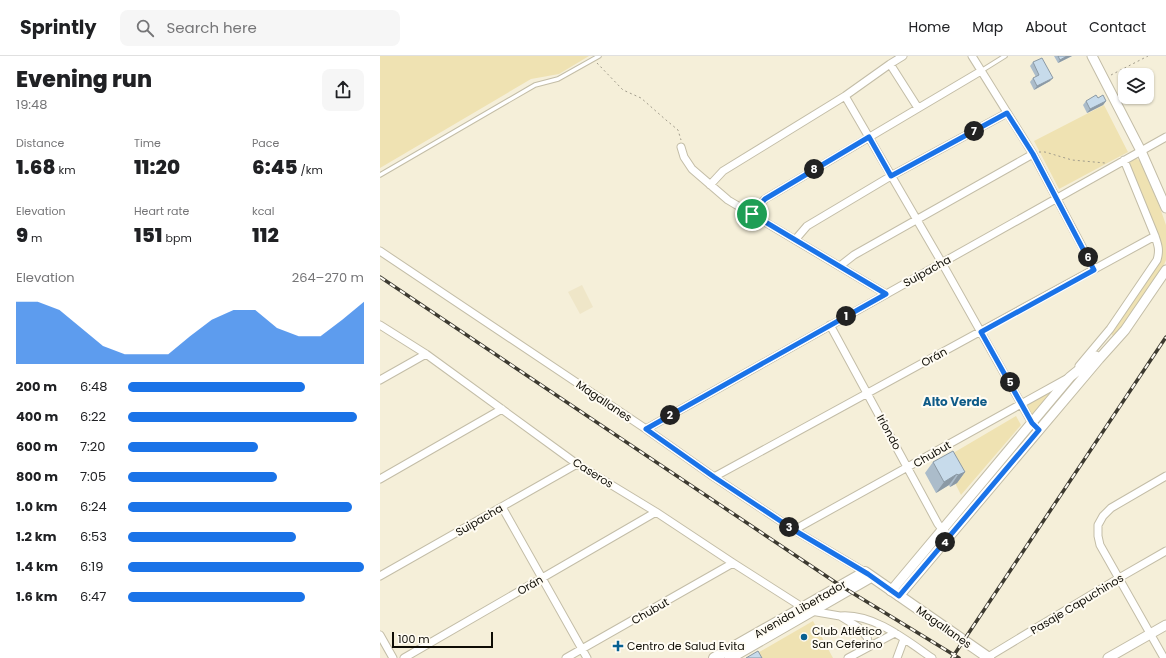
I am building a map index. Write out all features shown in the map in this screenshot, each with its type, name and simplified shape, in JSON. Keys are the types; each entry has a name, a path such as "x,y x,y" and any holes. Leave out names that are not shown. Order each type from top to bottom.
{"main road":[{"name":"Magallanes","path":"868,574 988,658"},
{"name":"Avenida Libertador","path":"717,657 807,609 868,574"},
{"name":"Avenida Libertador","path":"730,658 807,609"}],"street":[{"path":"710,185 723,171 845,96 903,56"},
{"path":"972,56 1033,154 1094,270"},
{"path":"1092,56 1141,151 1166,208"},
{"path":"890,64 918,108"},
{"path":"752,214 765,199 981,71"},
{"path":"845,96 942,263 1032,423 1039,430"},
{"path":"795,240 807,226 891,176 1007,113"},
{"name":"Suipacha","path":"646,429 1166,137"},
{"path":"681,147 684,158 692,169 728,200 886,294"},
{"path":"840,266 854,255 1033,154"},
{"path":"895,594 942,529 1110,329 1157,260 1159,247 1124,160"},
{"name":"Orán","path":"714,477 1155,236"},
{"name":"Magallanes","path":"380,250 646,429 714,477 794,530 868,574"},
{"path":"895,594 950,535 1115,342 1125,330 1166,270"},
{"name":"Caseros","path":"380,325 426,354 577,464 656,512 733,563 807,609"},
{"name":"Iriondo","path":"830,325 942,529 950,535"},
{"path":"1070,377 1115,342"},
{"path":"380,380 426,354"},
{"name":"Chubut","path":"794,530 1070,377"},
{"path":"380,479 502,409"},
{"name":"Suipacha","path":"380,576 577,464"},
{"path":"1164,658 1100,545 1098,525 1103,516 1111,508 1166,476"},
{"path":"502,507 587,658"},
{"name":"Orán","path":"404,658 656,512"},
{"name":"Pasaje Capuchinos","path":"988,658 1166,551"},
{"name":"Chubut","path":"566,658 733,563"},
{"path":"807,609 840,616 851,615 880,625 895,633 932,658"},
{"path":"840,616 858,627 867,637 869,646"},
{"path":"1108,658 1166,625"},
{"path":"848,658 895,633"},
{"path":"380,635 393,658"},
{"path":"897,658 904,639"}],"lane":[{"path":"380,175 535,85 558,79 599,56"},
{"path":"981,71 1005,56"}],"path":[{"path":"1104,78 1148,56"},
{"path":"594,60 623,90 641,98 678,130 681,139 681,147"},
{"path":"1033,154 1045,152 1072,160 1093,161 1113,166"}],"shaded area":[{"path":"380,56 589,56 559,74 531,79 380,168"},
{"path":"1104,105 1128,152 1059,189 1034,141"},
{"path":"1136,158 1140,161 1166,225 1166,260 1159,276 1116,335 1113,336 1110,332 1161,250 1161,241 1129,167 1129,163"},
{"path":"582,285 593,307 580,314 568,292"},
{"path":"1078,373 1080,375 1037,425 1035,423"},
{"path":"1052,390 1054,391 1032,418 1027,410 1028,403"},
{"path":"1016,416 1021,425 961,495 943,459"},
{"path":"1024,436 1027,438 956,522 954,520"},
{"name":"Club Atlético San Ceferino","path":"813,621 833,658 749,658"}],"building":[{"path":"1058,56 1067,56 1060,60"},
{"path":"1042,58 1053,78 1037,86 1033,78 1039,75 1033,62"},
{"path":"1096,95 1098,98 1103,95 1106,101 1090,109 1086,101"},
{"path":"953,451 965,472 958,475 957,474 944,482 933,462"},
{"path":"758,651 762,658 746,658"}],"railway":[{"path":"380,277 841,586 959,658"},
{"path":"952,658 1166,337"}],"place":[{"name":"Club Atlético San Ceferino","path":"804,637"},
{"name":"Centro de Salud Evita","path":"618,646"}],"district":[{"name":"Alto Verde","path":"955,402"}],"route":[{"path":"1007,113 1033,154 1094,270 981,332 1032,423 1039,430 899,596 868,574 794,530 714,477 646,429 886,294 752,214 765,199 799,177 869,137 891,176 1007,113"}]}
